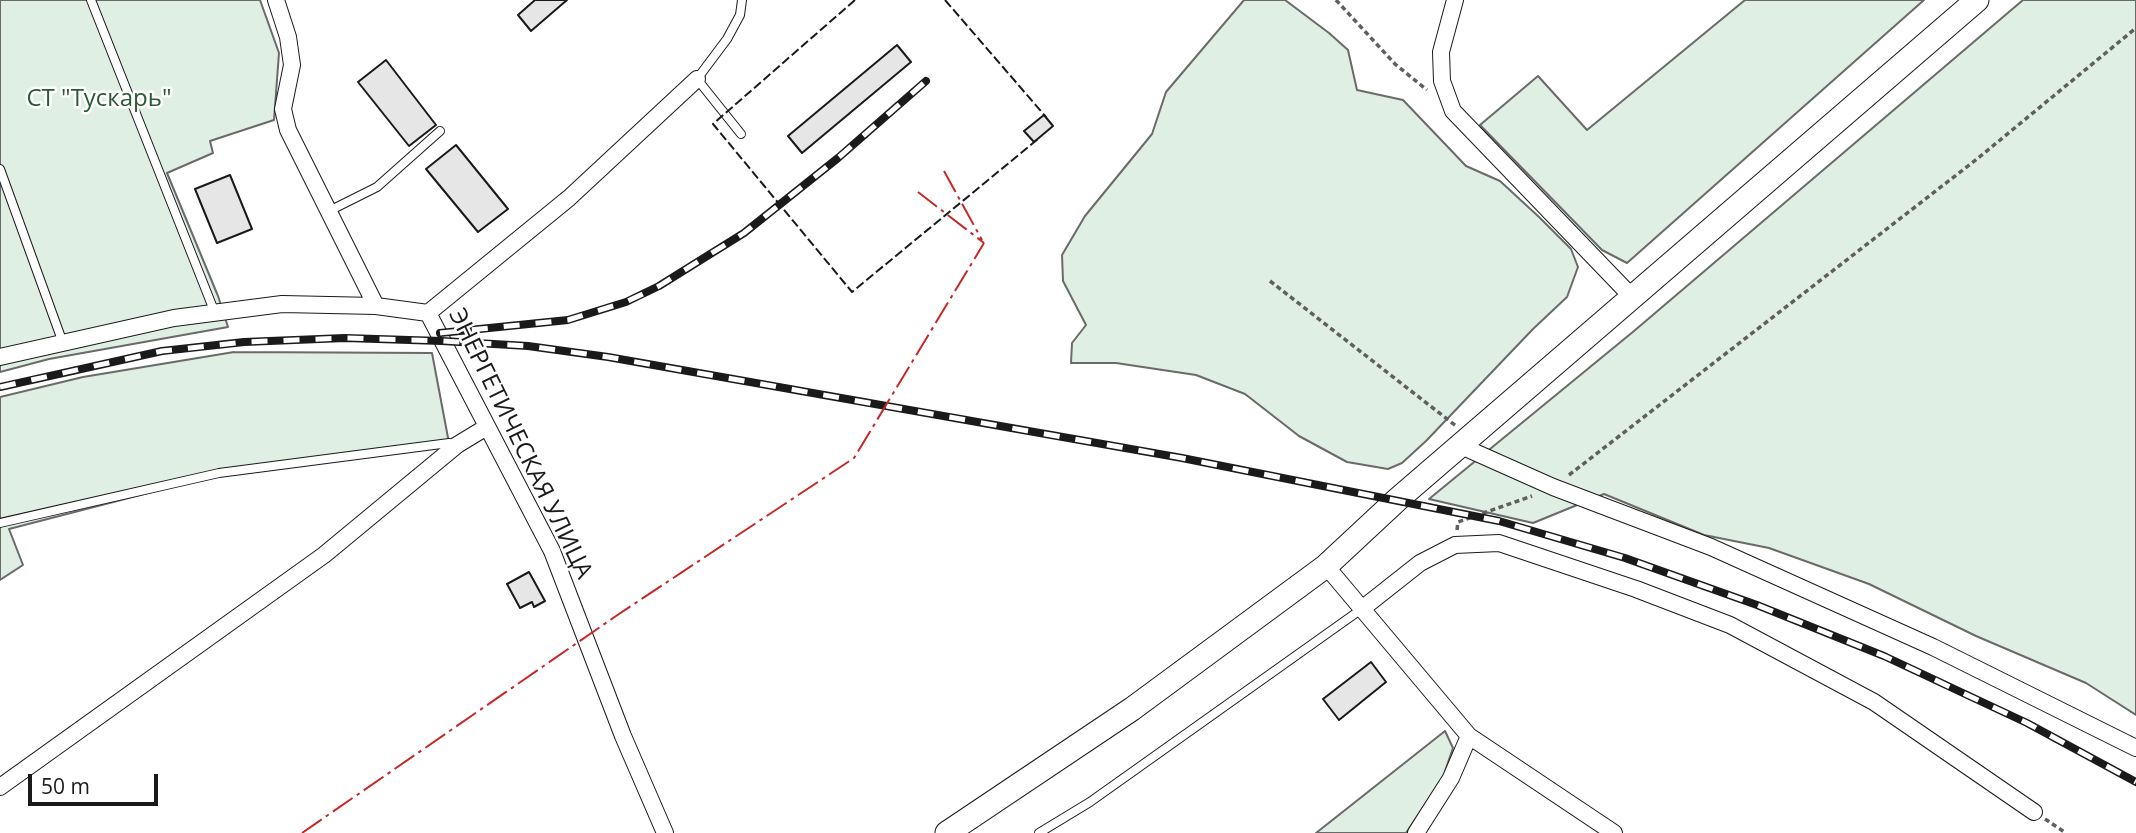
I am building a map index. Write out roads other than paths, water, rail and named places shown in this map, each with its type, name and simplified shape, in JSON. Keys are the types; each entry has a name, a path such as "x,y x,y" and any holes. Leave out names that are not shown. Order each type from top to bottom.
{"main road":[{"path":"947,833 1132,709 1326,566 1977,0"}],"street":[{"path":"276,0 288,37 292,65 283,109 288,130 376,306"},
{"path":"1455,0 1441,52 1443,81 1453,111 1633,298"},
{"name":"ЭНЕРГЕТИЧЕСКАЯ УЛИЦА","path":"665,833 623,736 552,551 485,428 428,313 569,198 697,79"},
{"path":"0,357 174,318 282,304 376,306 428,313"},
{"path":"0,787 324,555 457,445 485,428"},
{"path":"1466,442 1553,487 1711,547 1933,647 2136,748"},
{"path":"1363,608 1419,563 1455,545 1499,544 1636,589 1730,625 1874,702 2034,812"},
{"path":"1326,566 1469,736 1614,833"},
{"path":"1416,833 1451,778 1469,736"}],"lane":[{"path":"91,0 215,313"},
{"path":"741,134 697,79 727,39 740,16 742,0"},
{"path":"327,212 377,187 440,131"},
{"path":"0,169 63,343"},
{"path":"0,523 219,473 449,443 457,445"},
{"path":"1039,833 1090,802 1363,608"}],"railway":[{"path":"440,333 568,320 626,302 659,286 744,233 838,158 926,81"},
{"path":"0,387 162,351 244,342 345,338 528,346 608,357 1182,458 1499,521 1625,558 1757,605 1884,656 2027,723 2136,782"}],"park label":[{"name":"СТ \"Тускарь\"","path":"99,99"}]}
